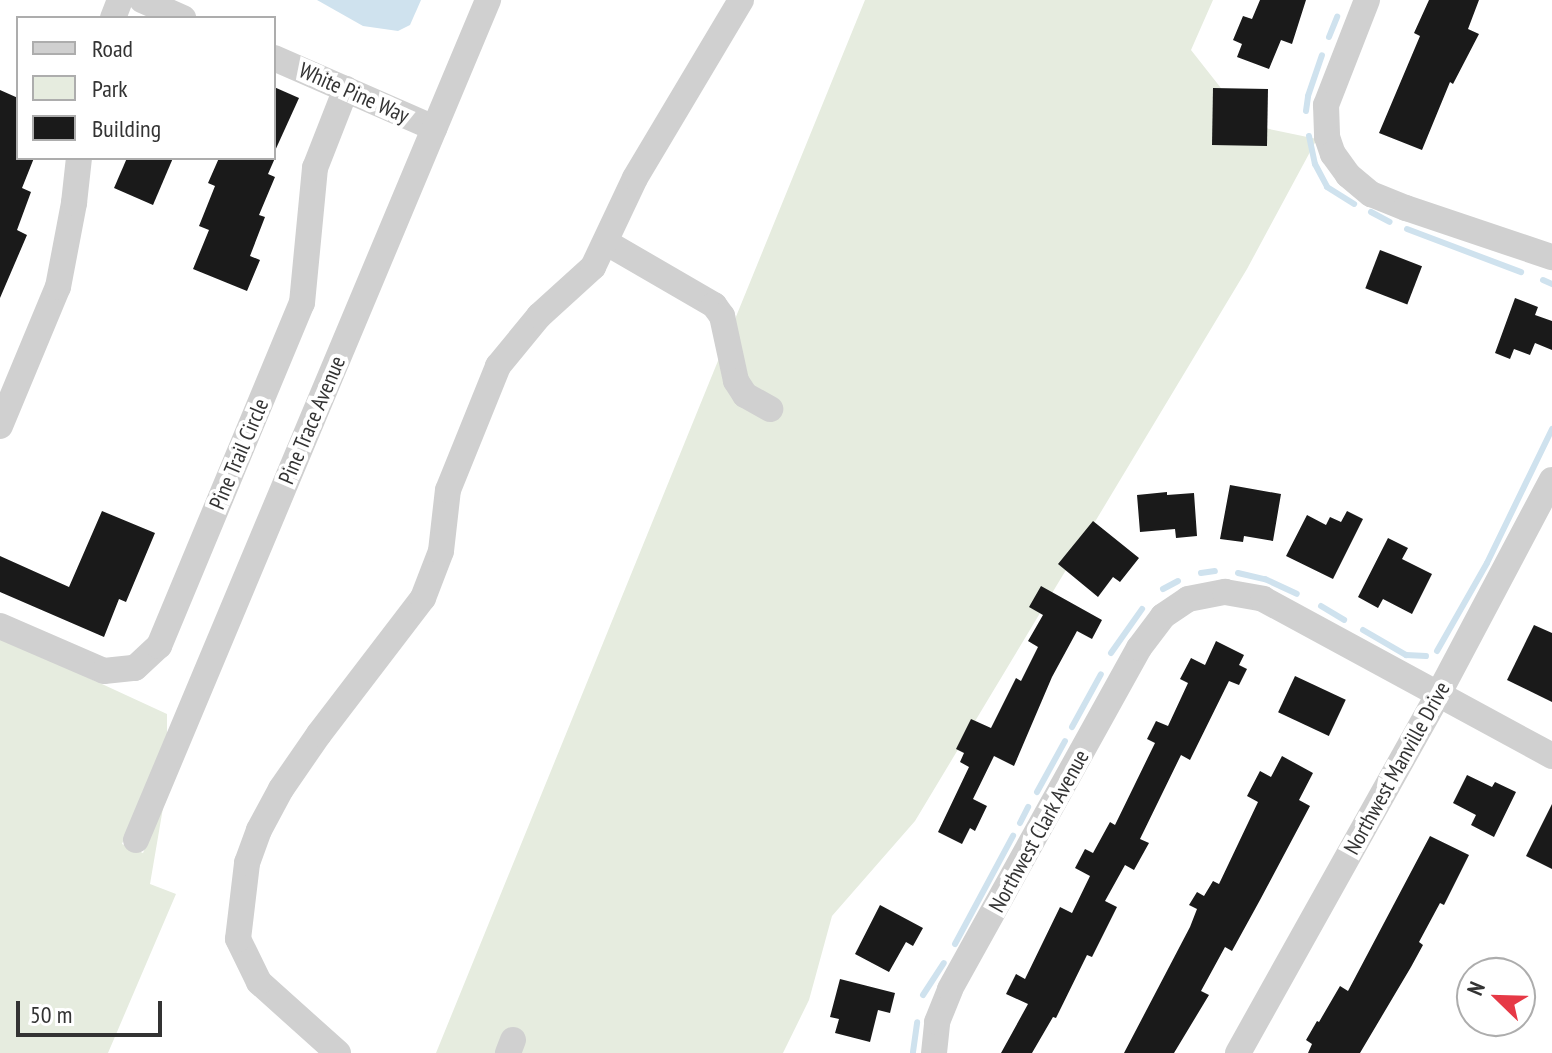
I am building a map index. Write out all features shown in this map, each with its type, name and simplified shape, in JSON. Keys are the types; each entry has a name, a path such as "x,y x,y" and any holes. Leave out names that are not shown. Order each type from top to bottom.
{"street":[{"path":"142,0 178,16"},
{"name":"Pine Trace Avenue","path":"136,840 488,0"},
{"path":"338,1053 259,982 248,965 237,925 247,863 281,789 403,626 435,574 448,490 498,366 548,306 593,267 607,243 635,178 741,0"},
{"path":"1367,0 1326,105 1325,121 1333,154 1348,175 1371,194 1552,257"},
{"name":"White Pine Way","path":"276,59 434,128"},
{"name":"Pine Trail Circle","path":"0,626 104,671 135,668 159,646 302,303 315,168 346,89"},
{"path":"0,426 58,287 79,160"},
{"path":"607,243 714,305 722,316 736,381 745,395 770,409"},
{"name":"Northwest Manville Drive","path":"1238,1053 1439,693 1552,480"},
{"name":"Northwest Clark Avenue","path":"934,1053 937,1022 950,989 1139,648 1163,616 1200,594 1252,595 1439,693"},
{"path":"1439,693 1552,756"}],"green space":[{"path":"865,0 1213,0 1191,50 1250,125 1317,139 1247,269 915,821 832,916 809,1000 783,1053 436,1053"},
{"path":"0,637 167,714 167,736 122,844 143,853 164,802 150,884 176,894 108,1053 0,1053"}],"water":[{"path":"317,0 421,0 410,25 398,31 363,26"}],"building":[{"path":"1260,0 1306,0 1292,44 1281,40 1269,69 1237,57 1242,44 1233,40 1243,16 1252,19"},
{"path":"1429,0 1479,0 1468,29 1479,34 1453,84 1450,82 1422,150 1379,133 1420,36 1414,33"},
{"path":"276,88 299,98 276,149"},
{"path":"1213,88 1268,89 1267,146 1212,145"},
{"path":"0,90 16,97 16,160 33,160 22,188 31,192 17,230 27,235 0,298"},
{"path":"126,160 172,160 153,205 114,188"},
{"path":"218,160 274,160 268,174 275,177 259,215 265,217 250,256 260,260 247,291 193,269 209,230 199,226 215,186 208,183"},
{"path":"1380,250 1422,266 1407,304 1365,288"},
{"path":"1515,298 1538,307 1535,315 1552,321 1552,350 1535,343 1530,355 1514,349 1510,359 1495,353"},
{"path":"1230,485 1281,494 1273,541 1244,536 1243,542 1220,539"},
{"path":"1167,492 1167,495 1194,493 1197,536 1176,538 1175,529 1140,532 1137,495"},
{"path":"102,511 155,533 126,602 119,599 104,637 0,592 0,556 69,587"},
{"path":"1347,511 1363,519 1333,579 1286,556 1307,515 1326,525 1330,517 1341,522"},
{"path":"1093,521 1139,558 1120,582 1113,577 1098,597 1058,564"},
{"path":"1388,538 1408,548 1402,559 1432,574 1412,614 1383,599 1378,608 1358,597"},
{"path":"1041,586 1102,620 1092,639 1077,631 1052,677 1014,766 994,756 973,799 987,806 975,831 970,828 962,844 938,832 969,767 960,762 964,753 956,749 971,719 991,728 1016,678 1021,681 1038,647 1028,641 1043,615 1029,607"},
{"path":"1534,625 1552,633 1552,702 1507,680"},
{"path":"1216,641 1244,655 1239,665 1247,669 1239,685 1229,681 1190,760 1181,755 1140,839 1149,843 1134,870 1125,865 1105,901 1117,907 1092,957 1087,955 1056,1018 1053,1017 1032,1053 1001,1053 1028,1004 1006,994 1016,974 1025,979 1060,907 1072,913 1090,876 1075,868 1085,849 1093,853 1110,822 1115,825 1155,743 1147,739 1156,721 1168,726 1188,683 1180,679 1191,658 1205,665"},
{"path":"1295,676 1346,700 1329,736 1278,712"},
{"path":"1282,756 1313,773 1299,800 1310,806 1260,900 1232,951 1225,947 1201,991 1209,995 1174,1053 1124,1053 1190,927 1197,909 1189,905 1197,892 1204,896 1213,881 1219,884 1258,802 1247,796 1260,771 1271,777"},
{"path":"1467,775 1492,787 1495,782 1516,792 1494,837 1471,825 1476,815 1453,803"},
{"path":"1552,804 1552,869 1526,856"},
{"path":"1430,836 1469,855 1444,905 1440,903 1419,942 1423,945 1411,967 1360,1053 1308,1053 1312,1044 1306,1040 1340,986 1348,991"},
{"path":"880,905 923,928 913,946 906,942 889,972 855,954"},
{"path":"840,979 895,993 890,1013 878,1010 870,1042 835,1033 839,1019 830,1017"}],"waterway":[{"path":"1329,37 1337,17"},
{"path":"1306,111 1322,55"},
{"path":"1309,136 1315,164 1327,187 1354,204"},
{"path":"1371,212 1390,222"},
{"path":"1407,229 1521,272"},
{"path":"1543,280 1552,284"},
{"path":"1437,651 1487,563 1552,429"},
{"path":"1201,573 1215,571"},
{"path":"1238,573 1265,579 1297,594"},
{"path":"1163,589 1178,581"},
{"path":"1321,606 1344,620"},
{"path":"1111,653 1142,609"},
{"path":"1363,630 1406,655 1426,656"},
{"path":"1072,727 1101,674"},
{"path":"1037,792 1065,741"},
{"path":"1020,823 1028,807"},
{"path":"955,944 1013,836"},
{"path":"923,995 944,963"},
{"path":"913,1052 917,1022"}]}
